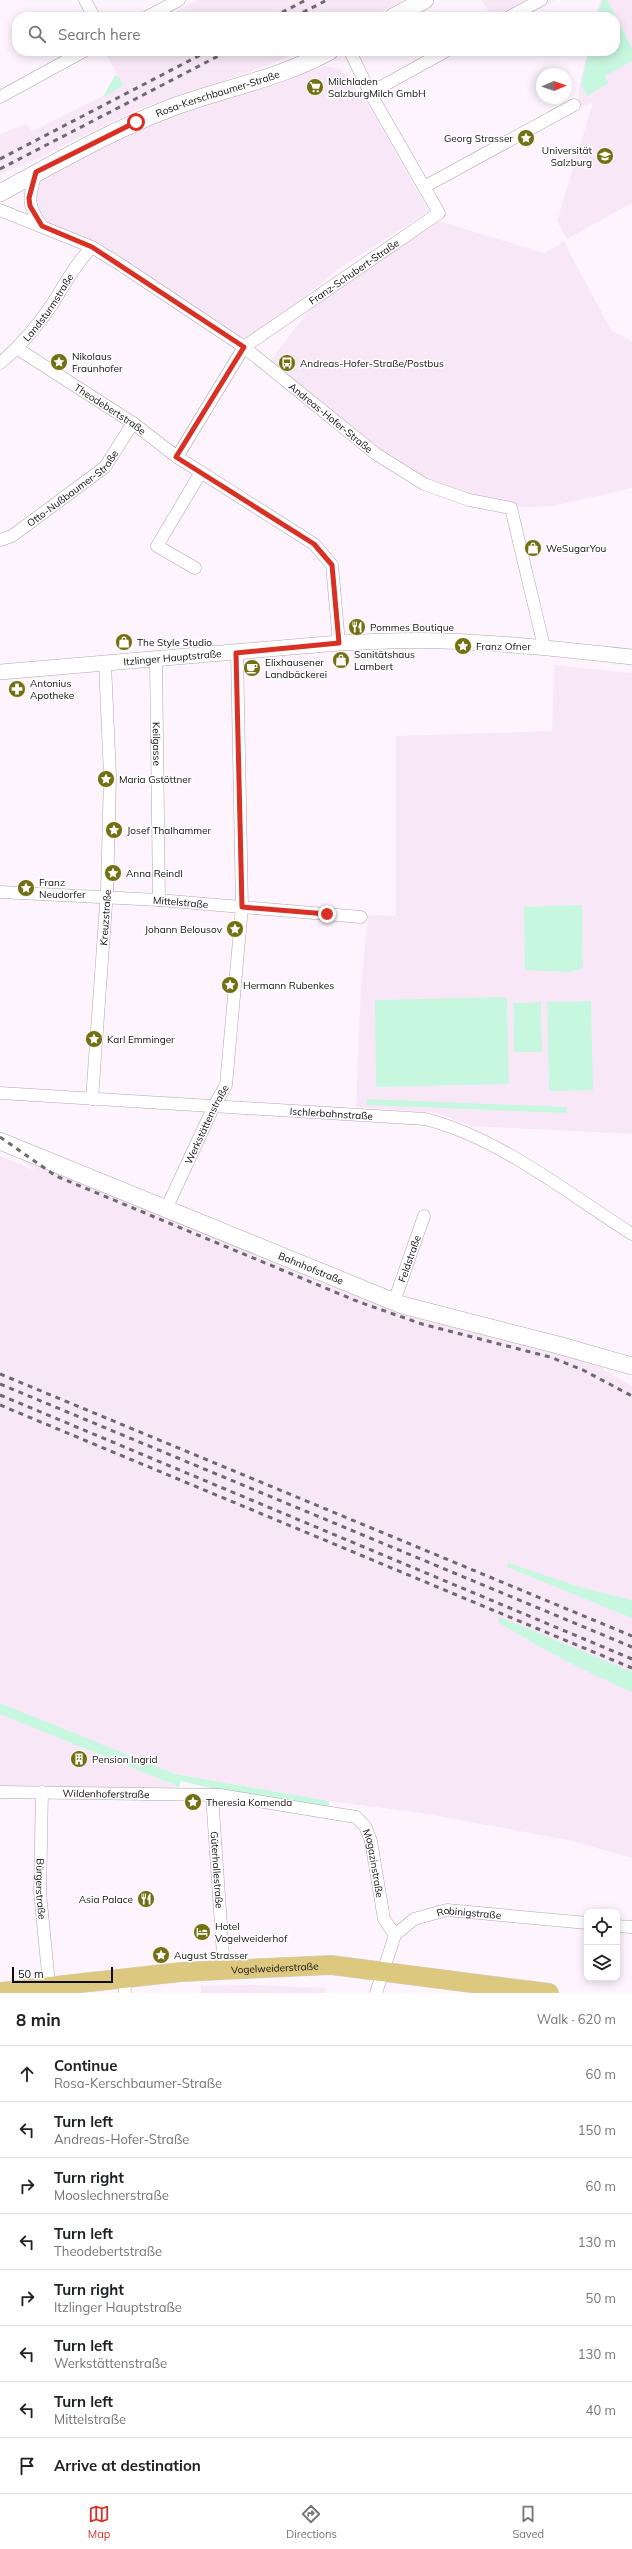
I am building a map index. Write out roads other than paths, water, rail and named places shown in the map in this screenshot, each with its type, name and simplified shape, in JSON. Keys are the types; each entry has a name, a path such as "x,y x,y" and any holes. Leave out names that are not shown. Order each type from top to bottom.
{"main road":[{"path":"402,12 425,0"},
{"name":"Rosa-Kerschbaumer-Straße","path":"0,193 36,172 136,122 175,106 282,72 319,56"},
{"name":"Bahnhofstraße","path":"0,1141 394,1302 632,1366"},
{"name":"Vogelweiderstraße","path":"0,1992 125,1985 224,1969 330,1965 549,1993"}],"street":[{"path":"85,0 91,12"},
{"path":"156,12 179,0"},
{"path":"518,12 541,0"},
{"path":"0,97 75,56"},
{"name":"Franz-Schubert-Straße","path":"244,347 439,213 370,93 352,56"},
{"path":"370,93 437,56"},
{"path":"424,187 574,104"},
{"path":"36,172 29,198 30,206 42,226"},
{"name":"Andreas-Hofer-Straße","path":"0,210 92,247 244,347 376,454 424,484 468,500 511,508 544,647"},
{"name":"Landsturmstraße","path":"0,363 18,349 52,305 83,257 92,247"},
{"path":"176,457 244,347"},
{"name":"Theodebertstraße","path":"18,349 132,423 176,457 314,544 332,565 339,643"},
{"name":"Otto-Nußbaumer-Straße","path":"0,540 12,536 105,467 132,423"},
{"path":"195,568 157,546 201,472"},
{"name":"Itzlinger Hauptstraße","path":"0,672 339,643 442,641 544,647 632,657"},
{"name":"Werkstättenstraße","path":"166,1208 214,1106 226,1085 242,907 236,653"},
{"name":"Keilgasse","path":"156,659 159,900"},
{"name":"Kreuzstraße","path":"92,1099 107,898 110,776 105,664"},
{"name":"Mittelstraße","path":"0,892 159,900 361,917"},
{"name":"Ischlerbahnstraße","path":"0,1093 425,1119 454,1126 491,1144 632,1234"},
{"name":"Feldstraße","path":"394,1302 424,1216"},
{"name":"Wildenhoferstraße","path":"0,1792 212,1795"},
{"name":"Bürgerstraße","path":"42,1792 40,1893 50,1990"},
{"name":"Magazinstraße","path":"212,1795 356,1817 365,1826 371,1841 384,1919 395,1935"},
{"name":"Güterhallestraße","path":"212,1795 224,1969"},
{"name":"Robinigstraße","path":"395,1935 414,1919 447,1910 584,1923"},
{"path":"620,1926 632,1928"},
{"path":"376,1993 395,1935"}],"railway":[{"path":"283,12 306,0"},
{"path":"304,12 327,0"},
{"path":"0,159 198,56"},
{"path":"0,169 218,56"},
{"path":"0,1137 56,1176 359,1302 422,1324 550,1357 583,1370 632,1396"},
{"path":"0,1374 632,1636"},
{"path":"0,1384 632,1647"},
{"path":"0,1395 632,1659"},
{"path":"0,1405 632,1668"}],"place":[{"name":"Milchladen SalzburgMilch GmbH","path":"315,87"},
{"name":"Georg Strasser","path":"526,138"},
{"name":"Universität Salzburg","path":"605,156"},
{"name":"Nikolaus Fraunhofer","path":"59,362"},
{"name":"Andreas-Hofer-Straße/Postbus","path":"287,363"},
{"name":"WeSugarYou","path":"533,548"},
{"name":"Pommes Boutique","path":"357,627"},
{"name":"The Style Studio","path":"124,642"},
{"name":"Franz Ofner","path":"463,646"},
{"name":"Sanitätshaus Lambert","path":"341,660"},
{"name":"Elixhausener Landbäckerei","path":"252,668"},
{"name":"Antonius Apotheke","path":"17,689"},
{"name":"Maria Gstöttner","path":"106,779"},
{"name":"Josef Thalhammer","path":"114,830"},
{"name":"Anna Reindl","path":"113,873"},
{"name":"Franz Neudorfer","path":"26,888"},
{"name":"Johann Belousov","path":"235,929"},
{"name":"Hermann Rubenkes","path":"230,985"},
{"name":"Karl Emminger","path":"94,1039"},
{"name":"Pension Ingrid","path":"79,1759"},
{"name":"Theresia Komenda","path":"193,1802"},
{"name":"Asia Palace","path":"146,1899"},
{"name":"Hotel Vogelweiderhof","path":"202,1932"},
{"name":"August Strasser","path":"161,1955"}]}
